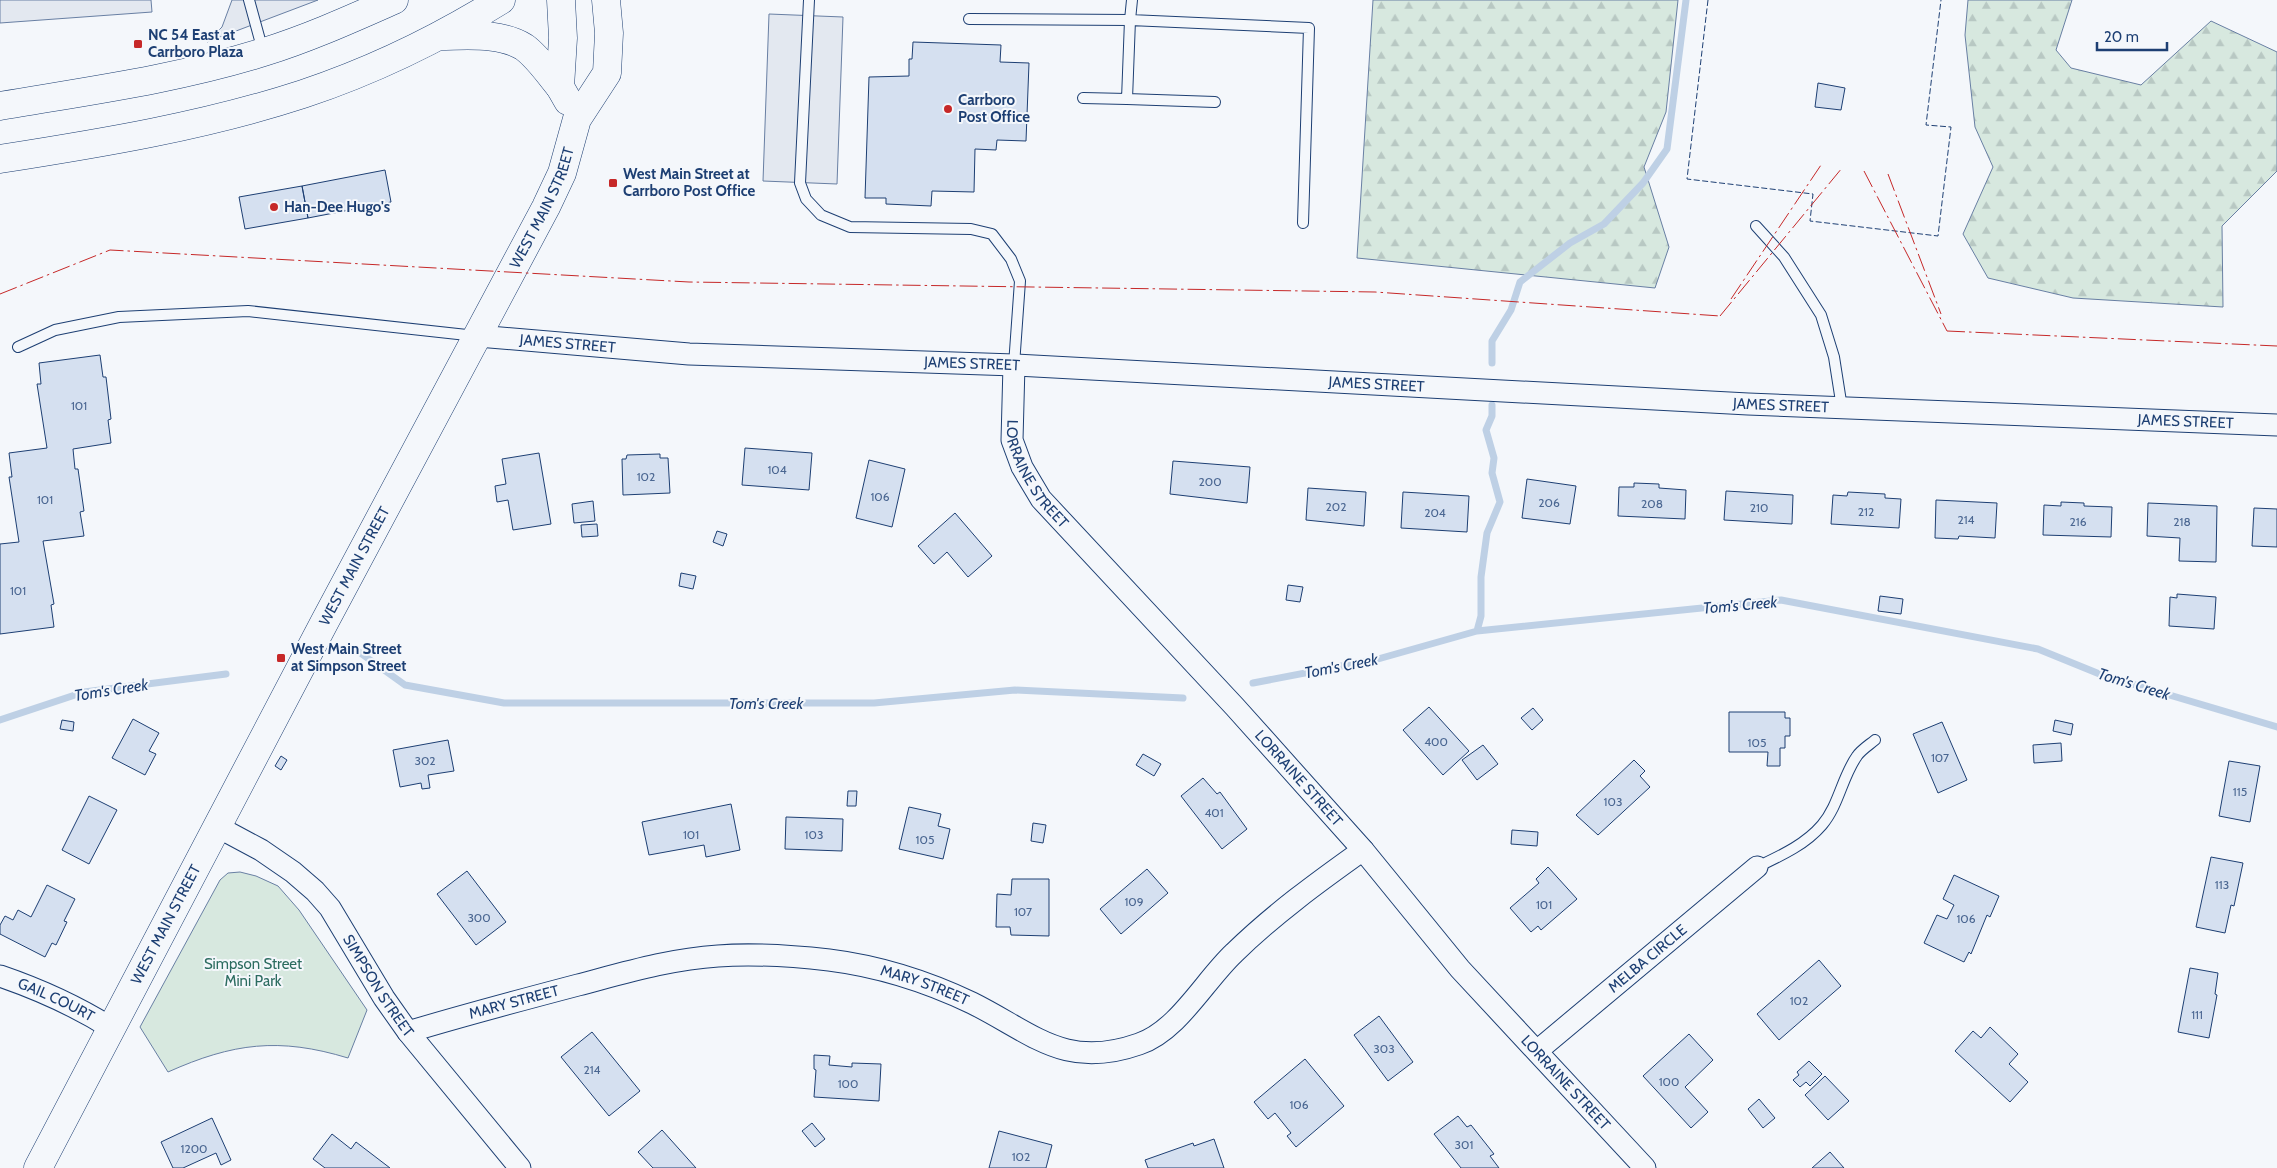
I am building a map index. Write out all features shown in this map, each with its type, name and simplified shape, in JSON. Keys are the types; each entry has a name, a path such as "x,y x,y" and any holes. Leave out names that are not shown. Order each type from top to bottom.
{"main road":[{"path":"0,106 176,75 263,52 338,26 394,0"},
{"path":"0,159 192,124 254,109 304,94 354,74 438,36 501,0"},
{"path":"560,87 563,38 561,0"},
{"name":"WEST MAIN STREET","path":"38,1168 324,623 478,336 562,173 577,119 607,73 609,33 606,0"},
{"path":"438,36 479,36 514,42 524,47 560,87 577,119"}],"street":[{"name":"JAMES STREET","path":"478,336 689,354 1014,365 1842,408 2277,425"},
{"name":"LORRAINE STREET","path":"1014,365 1012,440 1022,467 1041,498 1235,707 1363,850 1460,968 1645,1168"},
{"name":"SIMPSON STREET","path":"218,827 261,850 293,872 315,891 330,908 384,998 408,1032 520,1168"},
{"name":"MARY STREET","path":"408,1032 453,1018 667,962 717,956 768,955 832,961 899,976 971,1003 1045,1044 1076,1052 1094,1054 1112,1052 1143,1043 1166,1029 1231,955 1272,917 1363,850"},
{"name":"MELBA CIRCLE","path":"1537,1051 1757,866"},
{"name":"GAIL COURT","path":"0,976 27,985 90,1015 111,1028"}],"lane":[{"path":"249,0 263,52"},
{"path":"809,0 800,183 806,199 821,215 850,227 971,229 992,234 1011,259 1020,281 1014,365"},
{"path":"1127,98 1132,0"},
{"path":"969,19 1130,20 1309,28 1303,223"},
{"path":"1083,98 1215,102"},
{"path":"1756,226 1784,257 1821,315 1834,357 1842,408"},
{"path":"18,347 54,330 119,317 248,311 478,336"},
{"path":"1757,866 1792,850 1822,825 1837,799 1844,778 1858,754 1874,740"}],"green space":[{"path":"1373,0 1678,0 1666,112 1644,167 1669,247 1655,288 1357,258"},
{"path":"1968,0 2072,0 2056,50 2071,68 2141,85 2211,21 2277,52 2277,171 2222,226 2223,307 2073,298 1988,278 1963,234 1993,167 1975,127 1965,35"},
{"name":"Simpson Street Mini Park","path":"240,872 256,876 278,886 299,910 367,1010 348,1058 300,1047 256,1046 214,1055 168,1072 140,1027 220,880 228,873"}],"shaded area":[{"path":"0,0 151,0 152,12 0,23"},
{"path":"232,0 318,0 207,42 222,27"},
{"path":"769,14 843,17 837,184 763,181"}],"building":[{"name":"Carrboro Post Office","path":"913,42 1001,45 1000,62 1029,63 1026,141 997,140 996,150 975,149 974,192 932,191 931,206 886,204 886,198 865,198 869,77 909,76 909,59 912,59"},
{"path":"1818,83 1845,88 1841,110 1815,107"},
{"path":"385,170 391,202 308,218 302,186"},
{"name":"Han-Dee Hugo's","path":"302,186 308,218 245,229 239,197"},
{"path":"100,355 103,377 106,377 111,419 108,420 111,443 73,449 75,469 78,469 84,511 80,512 84,536 43,541 54,604 51,605 54,627 0,634 0,544 19,542 9,477 12,477 9,453 47,448 37,384 41,384 39,363"},
{"path":"745,448 812,453 809,490 742,485"},
{"path":"539,453 551,524 513,530 508,500 497,502 495,486 506,484 502,459"},
{"path":"660,454 660,458 668,458 670,493 623,495 622,459 626,459 627,455"},
{"path":"869,460 905,469 892,527 856,518"},
{"path":"1173,461 1250,467 1247,503 1170,494"},
{"path":"1527,479 1576,486 1570,524 1522,518"},
{"path":"1634,483 1659,484 1659,488 1686,490 1685,519 1618,516 1619,487 1634,487"},
{"path":"1308,488 1366,492 1364,526 1306,520"},
{"path":"1726,491 1793,495 1792,524 1724,520"},
{"path":"1403,492 1469,496 1467,532 1401,528"},
{"path":"1848,492 1885,494 1885,498 1901,499 1899,528 1831,524 1833,495 1847,496"},
{"path":"1936,500 1997,503 1995,538 1959,536 1958,539 1935,538"},
{"path":"593,501 595,521 574,523 572,504"},
{"path":"2061,502 2084,503 2084,506 2112,507 2111,537 2043,535 2044,505 2061,506"},
{"path":"2148,503 2217,506 2216,562 2179,561 2180,538 2147,536"},
{"path":"2254,508 2277,509 2277,547 2252,546"},
{"path":"955,513 992,556 968,577 947,552 934,564 918,546"},
{"path":"597,524 598,536 582,537 581,525"},
{"path":"717,531 727,534 723,546 713,542"},
{"path":"681,573 696,576 693,589 679,586"},
{"path":"1288,585 1303,587 1300,602 1286,600"},
{"path":"2177,594 2216,597 2214,629 2169,626 2170,597 2177,598"},
{"path":"1880,596 1903,599 1901,614 1878,611"},
{"path":"1429,707 1469,751 1443,775 1403,730"},
{"path":"1533,708 1543,720 1532,730 1521,718"},
{"path":"1729,712 1785,712 1785,718 1790,718 1790,736 1785,736 1785,748 1780,748 1780,766 1767,766 1768,752 1729,752"},
{"path":"133,719 159,733 149,751 156,754 145,775 112,758"},
{"path":"62,720 74,722 73,731 60,729"},
{"path":"2055,720 2073,724 2071,735 2053,731"},
{"path":"1942,722 1967,780 1938,793 1913,734"},
{"path":"448,740 454,771 428,775 430,788 422,789 421,783 400,787 393,750"},
{"path":"2061,743 2062,761 2034,763 2033,745"},
{"path":"1483,745 1498,764 1477,780 1462,760"},
{"path":"1143,754 1161,764 1154,776 1136,765"},
{"path":"281,756 287,760 281,770 275,766"},
{"path":"1634,760 1645,771 1640,776 1650,787 1598,835 1576,815"},
{"path":"2229,761 2260,766 2250,822 2219,816"},
{"path":"1203,778 1217,794 1220,792 1247,829 1222,849 1181,796"},
{"path":"848,791 857,791 856,806 847,806"},
{"path":"89,796 117,810 89,864 62,850"},
{"path":"731,804 740,850 706,857 704,845 649,855 642,822"},
{"path":"909,807 941,814 938,826 950,829 943,859 899,849"},
{"path":"786,817 843,819 842,851 785,849"},
{"path":"1033,823 1046,825 1043,843 1031,841"},
{"path":"1512,830 1538,832 1537,846 1511,844"},
{"path":"2211,857 2243,863 2234,906 2231,905 2225,933 2196,927"},
{"path":"1548,867 1577,899 1541,930 1538,926 1531,932 1510,908 1539,883 1536,879"},
{"path":"1147,869 1168,893 1121,934 1100,909"},
{"path":"467,871 506,922 476,945 437,894"},
{"path":"1954,875 1999,896 1990,917 1987,915 1971,954 1969,952 1964,962 1924,943 1937,915 1947,919 1954,905 1943,899"},
{"path":"1012,879 1049,879 1049,936 1011,935 1010,927 996,927 997,894 1011,895"},
{"path":"47,885 75,899 64,921 67,922 56,945 52,943 45,957 0,934 0,925 5,916 13,920 18,910 31,917"},
{"path":"1819,960 1841,986 1779,1040 1757,1014"},
{"path":"2190,968 2218,973 2215,994 2217,995 2209,1038 2178,1032"},
{"path":"1379,1016 1413,1062 1388,1081 1354,1035"},
{"path":"1990,1027 2018,1054 2009,1064 2028,1082 2010,1102 1955,1051 1973,1031 1981,1038"},
{"path":"592,1032 640,1091 609,1116 561,1057"},
{"path":"1689,1034 1713,1060 1685,1087 1708,1112 1691,1128 1643,1076"},
{"path":"814,1055 830,1056 829,1065 852,1067 852,1063 881,1064 879,1101 814,1097 816,1070 814,1069"},
{"path":"1305,1059 1344,1106 1296,1147 1287,1136 1291,1133 1275,1113 1268,1119 1254,1102"},
{"path":"1809,1061 1822,1074 1810,1086 1806,1082 1800,1087 1793,1080 1799,1075 1797,1072"},
{"path":"1825,1076 1849,1101 1828,1120 1805,1095"},
{"path":"1759,1099 1775,1118 1763,1128 1748,1109"},
{"path":"1458,1116 1467,1127 1471,1125 1494,1154 1490,1156 1499,1168 1461,1168 1434,1134"},
{"path":"212,1118 231,1160 221,1165 216,1153 183,1168 173,1168 161,1142"},
{"path":"812,1123 825,1139 815,1147 802,1131"},
{"path":"662,1130 696,1168 653,1168 638,1152"},
{"path":"999,1131 1052,1145 1046,1168 989,1168"},
{"path":"332,1134 351,1149 356,1142 390,1168 325,1168 313,1159"},
{"path":"1214,1139 1224,1168 1148,1168 1145,1160 1193,1143 1194,1146"},
{"path":"1830,1152 1844,1168 1812,1168"}],"waterway":[{"path":"1492,363 1492,341 1511,310 1520,282 1570,243 1604,224 1643,183 1667,149 1686,0"},
{"path":"1477,631 1481,616 1481,577 1487,533 1500,502 1492,473 1494,458 1486,430 1492,416 1492,405"},
{"name":"Tom's Creek","path":"1253,683 1378,659 1477,631 1781,600 2038,649 2102,675 2277,727"},
{"name":"Tom's Creek","path":"359,652 405,685 504,703 874,703 1015,690 1183,698"},
{"name":"Tom's Creek","path":"0,720 84,692 226,674"}],"fence":[{"path":"1708,0 1687,179 1813,194 1810,221 1938,236 1951,127 1926,125 1941,0"}],"power":[{"path":"1731,299 1821,165"},
{"path":"1720,316 1842,168"},
{"path":"1864,171 1947,331"},
{"path":"1888,174 1941,314"},
{"path":"0,294 110,250 689,282 1375,292 1720,316"},
{"path":"1947,331 2277,346"}],"place":[{"name":"NC 54 East at Carrboro Plaza","path":"138,44"},
{"name":"Carrboro Post Office","path":"948,109"},
{"name":"West Main Street at Carrboro Post Office","path":"613,183"},
{"name":"Han-Dee Hugo's","path":"274,207"},
{"name":"West Main Street at Simpson Street","path":"281,658"}]}
